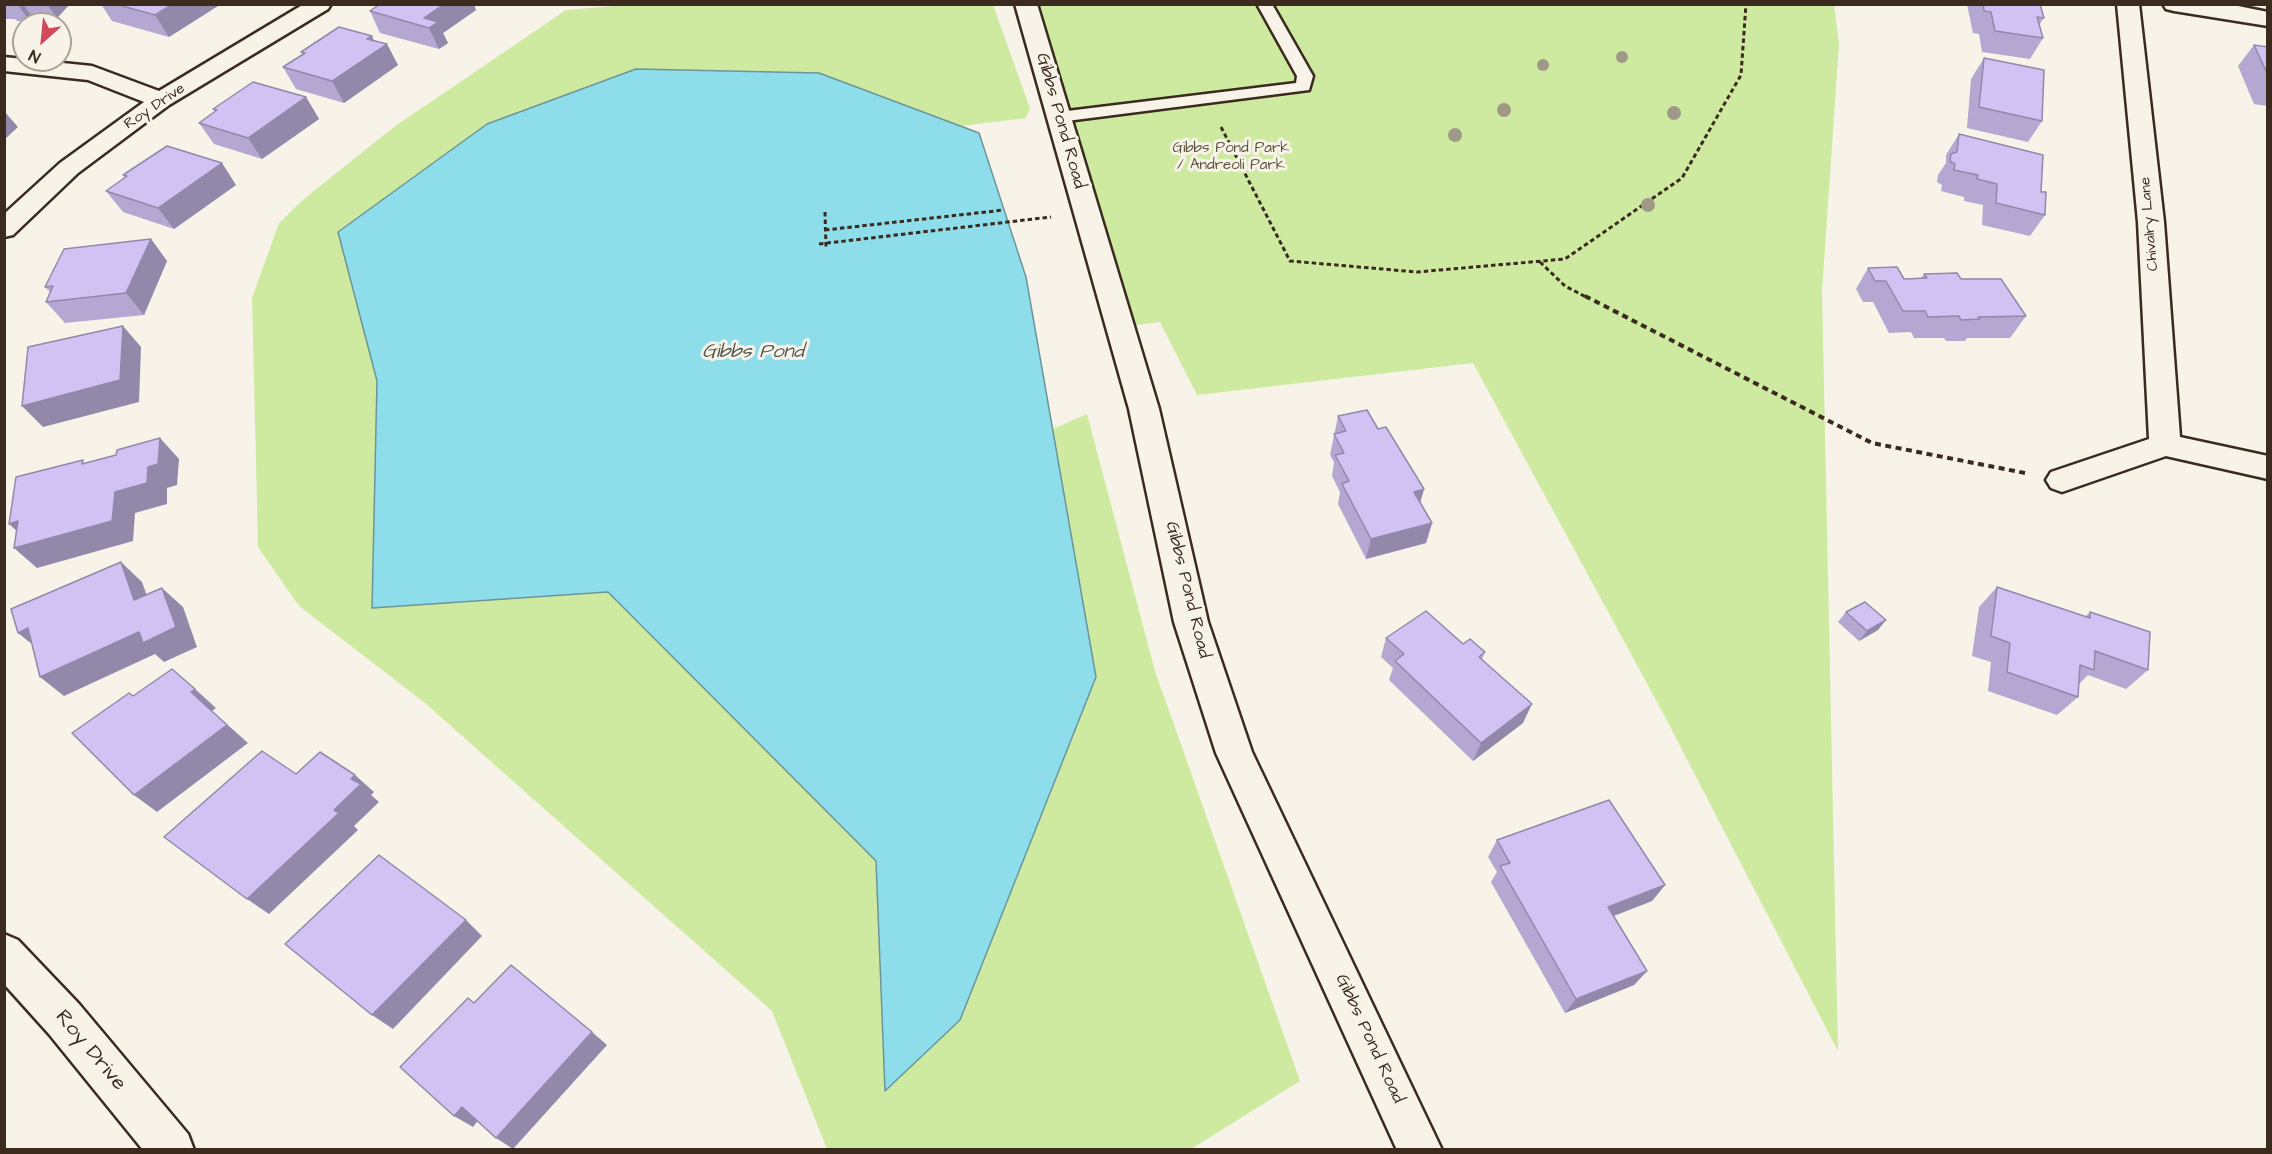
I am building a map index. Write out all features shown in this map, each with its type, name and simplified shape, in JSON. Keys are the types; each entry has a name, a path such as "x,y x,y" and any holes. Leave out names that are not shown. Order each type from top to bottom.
{"street":[{"name":"Roy Drive","path":"4,229 69,168 161,100 320,4"},
{"name":"Gibbs Pond Road","path":"1026,4 1144,410 1191,622 1234,753 1420,1149"},
{"name":"Chivalry Lane","path":"2128,4 2151,222 2165,445"},
{"path":"2174,4 2268,19"},
{"path":"4,64 92,74 161,100"},
{"path":"2062,480 2165,445 2268,468"},
{"name":"Roy Drive","path":"4,954 64,1019 172,1149"}],"lane":[{"path":"1059,117 1303,87 1305,76 1264,4"}],"path":[{"path":"1221,127 1290,261 1417,272 1565,259 1682,178 1741,75 1746,4"},
{"path":"825,230 1004,210"},
{"path":"825,212 826,248"},
{"path":"819,244 1051,217"},
{"path":"1540,262 1565,286 1872,443 2062,480"}],"green space":[{"path":"639,4 993,5 1030,108 1026,118 961,126 819,73 338,232 377,381 372,607 607,591 876,861 885,1090 1096,677 1053,429 1087,414 1155,671 1300,1081 1191,1149 827,1149 772,1011 425,703 299,606 258,547 252,298 279,223 305,198 394,127 566,10"},
{"name":"Gibbs Pond Park / Andreoli Park","path":"1026,5 1834,5 1839,43 1822,292 1838,1051 1663,713 1473,363 1197,395 1160,322 1120,327"}],"water":[{"name":"Gibbs Pond","path":"636,69 819,73 979,133 1026,277 1096,677 960,1020 885,1091 876,861 608,592 372,608 377,381 338,232 487,124"}],"building":[{"path":"115,4 173,4 155,15"},
{"path":"380,4 444,4 424,18 438,22 429,28 370,11"},
{"path":"1983,4 2040,4 2044,18 2037,17 2043,38 1995,31 1991,12 1984,11"},
{"path":"339,27 372,36 367,39 387,44 332,81 283,67 305,53 301,52"},
{"path":"2254,45 2268,47 2268,75"},
{"path":"1984,58 2044,70 2042,121 1979,107"},
{"path":"253,82 306,97 248,138 199,123 217,110 213,109"},
{"path":"1959,134 2043,155 2041,192 2046,192 2045,215 1996,203 1997,184 1977,179 1978,175 1954,170 1955,164 1950,161 1951,154 1957,152"},
{"path":"167,146 222,163 158,208 106,191 127,176 123,175"},
{"path":"151,239 126,293 46,302 53,286 45,287 64,249"},
{"path":"1897,267 1904,279 1927,278 1924,274 1957,273 1961,279 2001,279 2026,316 1978,317 1980,319 1961,320 1959,316 1928,317 1925,311 1903,311 1886,281 1875,281 1868,268"},
{"path":"123,326 120,380 22,406 28,347"},
{"path":"1367,410 1378,429 1386,427 1424,489 1414,492 1432,523 1371,539 1342,484 1349,481 1335,455 1344,453 1334,434 1346,431 1338,416"},
{"path":"160,438 158,464 148,467 147,483 115,492 112,521 14,548 18,521 9,524 16,477 83,460 82,464 116,455 117,450"},
{"path":"121,562 134,600 162,588 176,627 143,643 139,632 40,677 28,628 18,633 11,609"},
{"path":"1997,587 2090,618 2090,612 2150,632 2148,670 2095,651 2094,670 2080,665 2078,697 2007,672 2010,643 1991,636"},
{"path":"1865,602 1886,620 1867,631 1846,612"},
{"path":"1426,611 1463,644 1470,639 1485,652 1479,657 1532,704 1481,743 1395,661 1404,654 1386,638"},
{"path":"172,669 195,689 191,692 227,725 134,795 72,733 129,693 133,696"},
{"path":"262,751 296,774 320,752 355,775 351,779 361,784 334,810 339,813 247,899 164,837"},
{"path":"1609,800 1665,885 1608,907 1647,971 1576,999 1500,866 1510,863 1497,840"},
{"path":"379,855 466,920 372,1015 285,944"},
{"path":"511,965 592,1032 496,1138 462,1107 454,1116 400,1067 468,998 474,1003"}]}
